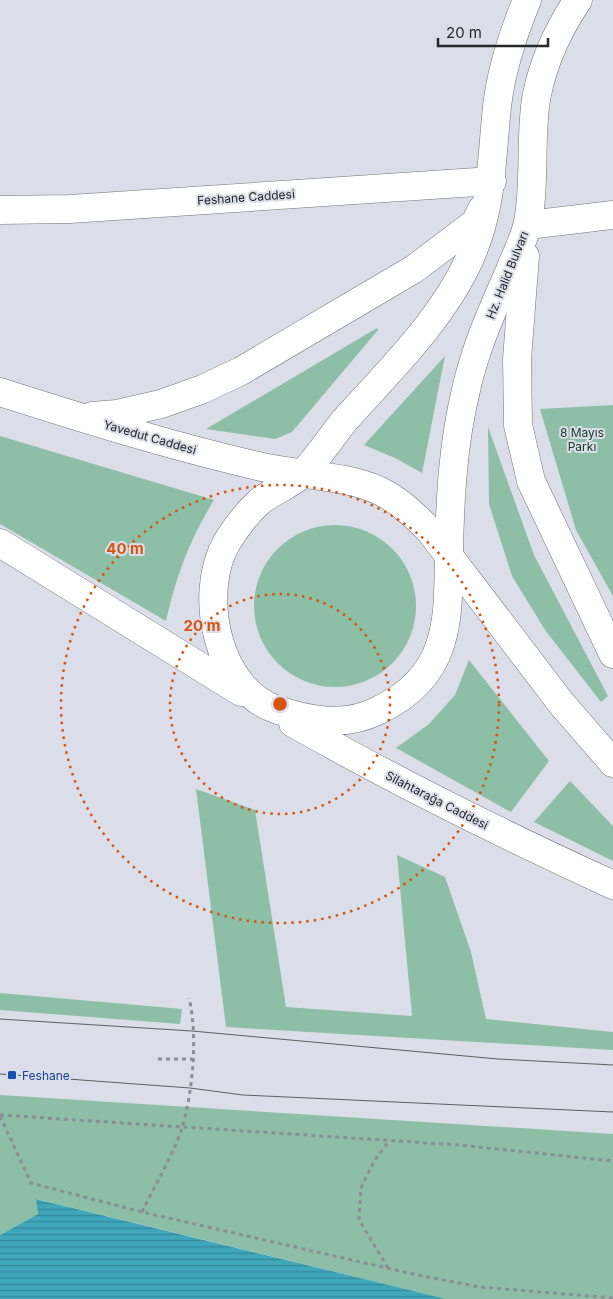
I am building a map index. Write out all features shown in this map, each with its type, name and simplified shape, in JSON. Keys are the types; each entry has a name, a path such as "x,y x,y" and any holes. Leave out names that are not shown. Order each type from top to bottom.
{"main road":[{"path":"264,706 236,678 224,660 212,595 216,569 227,542 259,502 301,475 428,326 454,290 480,231 492,185 498,103 504,65 513,33 527,0"},
{"name":"Hz. Halid Bulvarı","path":"264,706 298,717 329,722 367,716 394,703 421,682 440,648 447,612 448,554 456,446 466,390 479,343 528,225 537,95 562,24 578,0"},
{"path":"80,417 118,414 161,404 203,389 241,371 414,269 475,223 492,185"},
{"name":"Feshane Caddesi","path":"0,210 70,209 492,185"},
{"path":"613,215 528,225 517,359 518,425 531,481 613,654"},
{"name":"Yavedut Caddesi","path":"0,392 199,452 301,475 348,481 380,491 407,508 430,531 448,554"},
{"path":"0,544 264,706"},
{"path":"448,554 561,703 613,763"},
{"name":"Silahtarağa Caddesi","path":"264,706 402,782 512,838 613,885"}],"path":[{"path":"142,1212 182,1128 190,1088 193,1060 192,1011 189,998"},
{"path":"158,1059 193,1060"},
{"path":"613,1161 390,1140 0,1116 31,1183 142,1212 388,1269 480,1287 613,1298"},
{"path":"388,1269 359,1220 361,1188 374,1161 390,1140"}],"green space":[{"path":"377,328 378,330 292,432 275,439 206,429"},
{"path":"445,356 422,473 395,458 364,445"},
{"name":"8 Mayıs Parkı","path":"613,405 613,596 576,530 540,409"},
{"path":"488,427 534,555 608,696 601,702 545,630 512,576 489,504"},
{"path":"0,436 214,500 197,530 185,558 166,621 0,524"},
{"path":"343,525 359,528 373,534 393,548 403,561 413,582 416,606 413,630 403,651 393,664 380,674 359,684 327,687 311,684 297,678 283,669 272,658 257,630 254,598 257,582 263,568 272,554 283,543 311,528"},
{"path":"469,660 549,761 511,812 396,748 429,724 455,695"},
{"path":"570,781 613,826 613,861 534,822"},
{"path":"196,789 255,810 286,1007 412,1016 397,855 445,877 471,952 486,1019 613,1032 613,1050 226,1027"},
{"path":"0,993 182,1009 180,1024 0,1010"},
{"path":"0,1095 613,1134 613,1299 446,1299 37,1199 38,1214 0,1235"}],"water":[{"path":"36,1199 446,1299 0,1299 0,1235 38,1214"}],"tram line":[{"path":"0,1019 192,1031 498,1059 613,1065"},
{"path":"0,1074 190,1088 243,1095 613,1112"}],"place":[{"name":"Feshane","path":"12,1075"}]}
